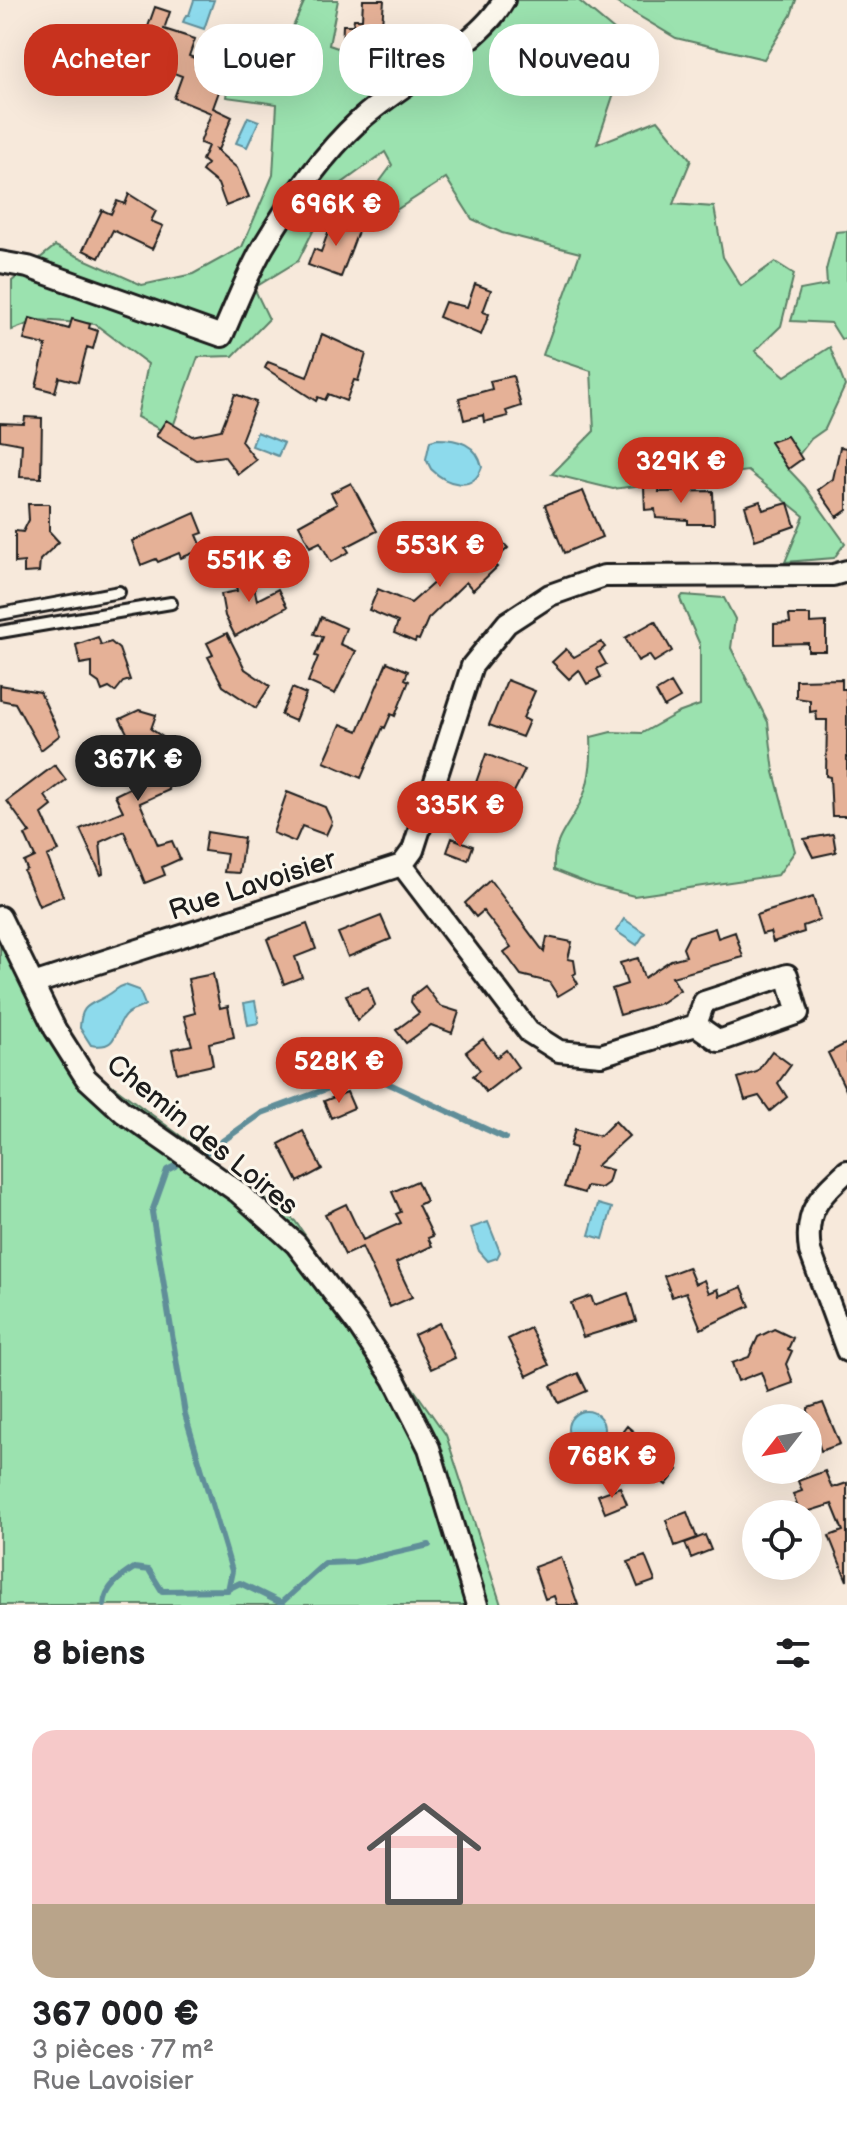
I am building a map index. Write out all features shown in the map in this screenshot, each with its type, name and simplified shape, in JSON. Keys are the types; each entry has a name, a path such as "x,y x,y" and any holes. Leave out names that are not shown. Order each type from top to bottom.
{"street":[{"path":"0,262 28,267 222,336 262,249 309,178 336,145 360,120 489,20 504,0"},
{"path":"696,1025 601,1055 559,1051 529,1032 402,865 413,850 472,666 507,623 550,595 604,576 833,575 847,571"},
{"name":"Rue Lavoisier","path":"33,984 402,865"},
{"name":"Chemin des Loires","path":"0,917 55,1029 86,1078 123,1112 238,1192 296,1244 357,1324 394,1379 429,1448 477,1605"},
{"path":"787,975 798,1013 719,1041 696,1025 704,1002 787,975"},
{"path":"847,1171 815,1204 808,1234 810,1251 847,1351"}],"lane":[{"path":"0,614 119,592"},
{"path":"0,632 171,603"}],"green space":[{"path":"305,0 338,0 329,45 339,48 339,96 374,96 381,113 404,96 473,96 473,46 489,34 489,96 613,96 597,144 658,120 691,160 673,204 714,207 723,257 741,286 775,262 794,274 781,326 755,351 785,376 830,347 845,386 825,429 811,439 788,469 805,487 845,543 834,558 785,562 804,516 748,471 613,489 552,474 594,431 591,371 543,355 580,253 502,233 472,219 446,178 376,223 361,207 392,165 385,152 334,189 298,261 254,288 269,319 233,356 198,357 170,435 137,417 148,364 95,324 39,320 12,330 12,281 55,246 142,285 193,274 242,247 273,175 277,104 226,96 323,96 323,24 294,24"},
{"path":"496,0 578,0 607,24 502,24"},
{"path":"612,0 796,0 791,15 764,59 676,38 659,28 659,24 652,24"},
{"path":"847,231 847,338 841,339 831,323 791,321 800,290 827,285 826,270 836,232"},
{"path":"683,595 724,598 735,619 731,648 768,722 774,772 795,851 778,875 634,896 595,886 554,870 554,858 560,838 586,787 591,737 611,732 642,733 700,705 700,645 680,599"},
{"path":"0,906 52,1005 93,1071 295,1221 446,1435 501,1605 0,1605"}],"water":[{"path":"194,0 214,0 206,24 194,26 183,22"},
{"path":"248,117 259,121 247,147 236,143"},
{"path":"257,432 284,443 278,456 252,446"},
{"path":"437,439 466,444 476,453 482,467 472,481 452,482 431,469 426,459 430,441"},
{"path":"624,919 645,933 637,945 616,931"},
{"path":"125,985 139,990 145,1005 122,1019 108,1044 91,1045 80,1028 82,1013 92,1003"},
{"path":"255,1001 259,1023 248,1025 244,1003"},
{"path":"598,1204 612,1208 603,1239 589,1235"},
{"path":"488,1222 500,1252 497,1258 488,1261 479,1251 471,1228"},
{"path":"586,1411 599,1416 604,1429 599,1442 586,1447 573,1442 568,1429 573,1416"}],"building":[{"path":"363,0 384,0 382,24 353,24 354,19 362,19"},
{"path":"155,7 170,12 166,24 149,24"},
{"path":"178,34 194,39 189,56 194,58 194,96 217,96 213,108 232,117 218,150 214,148 237,168 249,197 226,206 218,184 202,171 207,164 202,160 208,146 200,143 211,113 174,98 178,96 182,76 178,75"},
{"path":"129,194 156,211 151,221 163,226 152,249 113,230 99,258 83,250 102,210 111,214 117,201 125,204"},
{"path":"334,216 360,226 341,277 308,265 314,249 321,252"},
{"path":"475,284 491,290 483,312 489,314 481,335 439,317 445,302 467,307"},
{"path":"30,318 69,329 72,319 90,324 89,328 98,331 93,349 87,347 78,382 59,377 55,392 36,387 46,345 24,340"},
{"path":"322,334 366,354 358,381 354,380 346,401 328,394 325,400 318,397 316,401 265,368 268,362 307,377"},
{"path":"513,376 521,406 506,411 508,416 484,422 483,415 464,420 459,398 492,389 490,381"},
{"path":"235,394 256,402 241,441 256,460 238,474 224,456 196,460 156,436 166,420 192,436 221,430"},
{"path":"25,417 42,418 41,478 20,477 22,444 0,440 0,423 24,424"},
{"path":"787,436 802,459 788,469 770,442"},
{"path":"840,447 847,448 847,510 837,517 818,490 833,479"},
{"path":"351,483 377,531 346,547 349,552 331,562 320,542 310,547 299,525 337,504 331,493"},
{"path":"660,486 659,492 713,491 714,524 688,524 688,520 656,518 655,509 645,510 644,487"},
{"path":"583,491 602,537 564,553 545,505"},
{"path":"760,501 763,510 788,503 795,526 755,540 745,506"},
{"path":"28,504 49,504 49,531 59,542 40,560 39,572 24,573 24,562 15,563 15,531 23,532 29,520"},
{"path":"195,513 203,533 197,535 203,549 181,558 179,553 141,565 132,541"},
{"path":"492,531 508,548 492,563 497,567 473,590 466,582 428,619 419,640 415,642 394,633 398,622 369,610 378,589 411,603"},
{"path":"250,570 257,600 278,589 287,607 235,636 225,616 221,594 237,591 233,573"},
{"path":"789,615 810,615 810,623 826,622 826,651 808,651 808,643 774,644 774,624 790,623"},
{"path":"321,617 346,628 340,644 356,651 335,694 308,682 323,637 314,634"},
{"path":"655,621 672,651 654,662 649,655 638,661 625,638"},
{"path":"227,633 245,669 270,686 256,708 223,686 208,657 213,655 207,643"},
{"path":"98,637 101,645 111,642 119,649 130,680 123,682 115,692 109,688 102,691 99,683 92,678 92,662 80,664 76,645"},
{"path":"601,642 605,647 599,652 606,664 597,669 601,677 587,684 579,670 569,679 552,662 566,649 574,657"},
{"path":"387,662 408,671 405,679 409,681 395,716 391,714 383,727 361,778 324,762 341,724 358,731"},
{"path":"842,679 847,704 847,816 832,816 830,777 826,776 827,720 817,720 816,711 810,712 810,700 796,698 796,680"},
{"path":"507,680 535,691 523,718 529,721 522,737 489,725"},
{"path":"671,683 680,698 664,707 656,692"},
{"path":"0,685 40,692 60,735 41,750 15,703 0,700"},
{"path":"292,688 306,694 295,721 281,715"},
{"path":"139,710 156,715 151,729 167,740 174,754 157,762 169,790 140,803 158,845 172,841 180,859 162,867 165,875 145,883 124,831 100,842 101,875 80,829 123,811 115,795 144,781 138,755 120,719"},
{"path":"486,754 525,770 510,800 499,795 494,806 471,797"},
{"path":"55,765 66,780 45,796 52,806 42,814 59,851 47,856 63,896 39,906 24,871 27,869 24,862 35,857 25,835 30,833 7,801"},
{"path":"287,792 325,807 332,822 326,835 302,826 295,842 273,833"},
{"path":"207,832 244,838 239,873 224,872 227,854 204,851"},
{"path":"833,834 836,852 813,857 804,839"},
{"path":"452,838 473,846 468,860 447,852"},
{"path":"490,880 544,952 547,937 572,942 568,959 574,960 576,973 573,975 578,984 558,996 549,982 521,975 504,952 511,947 483,911 476,917 465,903"},
{"path":"813,897 820,920 803,926 804,932 773,942 770,932 762,934 756,915"},
{"path":"381,916 391,939 348,957 338,933"},
{"path":"307,924 316,949 295,957 302,977 284,984 267,939"},
{"path":"715,928 718,938 735,932 743,957 672,977 680,990 661,1003 620,1015 612,989 627,984 620,963 638,958 644,978 671,960 686,956 683,948 689,936"},
{"path":"213,974 220,1008 228,1006 234,1037 209,1043 213,1065 177,1073 172,1049 192,1045 184,1016 195,1013 188,979"},
{"path":"425,986 440,1006 459,1012 452,1033 431,1025 406,1043 396,1030 419,1013 411,1002 412,996"},
{"path":"368,987 375,1005 357,1021 346,995"},
{"path":"483,1039 497,1057 506,1050 518,1067 486,1092 473,1076 480,1070 466,1052"},
{"path":"847,1043 847,1092 828,1053"},
{"path":"772,1051 791,1065 778,1083 787,1097 770,1111 759,1096 745,1100 738,1078 757,1072"},
{"path":"347,1092 354,1108 331,1118 324,1101"},
{"path":"615,1121 629,1136 596,1166 612,1170 608,1183 601,1188 587,1186 584,1193 564,1187 576,1148 570,1146 575,1129 600,1136"},
{"path":"303,1131 322,1169 298,1182 279,1144"},
{"path":"417,1181 426,1201 418,1205 433,1236 428,1238 432,1246 396,1263 412,1297 390,1307 362,1247 345,1255 325,1214 346,1204 363,1240 401,1223 396,1214 401,1212 392,1192"},
{"path":"688,1267 695,1284 704,1280 709,1293 718,1289 720,1296 742,1287 750,1306 701,1329 686,1292 672,1297 664,1276"},
{"path":"628,1293 636,1321 583,1337 571,1303 591,1296 594,1305"},
{"path":"439,1323 455,1358 431,1369 414,1335"},
{"path":"530,1328 549,1365 527,1376 508,1339"},
{"path":"774,1329 793,1338 788,1349 792,1351 786,1364 793,1383 768,1392 761,1372 738,1381 732,1363 749,1357 758,1337"},
{"path":"578,1373 587,1391 559,1403 551,1386"},
{"path":"823,1403 840,1444 822,1451 822,1404"},
{"path":"627,1426 678,1470 666,1485 630,1456 623,1465 611,1460 609,1449"},
{"path":"825,1471 832,1488 847,1483 847,1581 829,1536 843,1531 832,1504 822,1507 822,1500 795,1500 793,1494 802,1491 799,1484 822,1484 822,1472"},
{"path":"620,1487 627,1504 605,1513 598,1495"},
{"path":"687,1512 697,1538 675,1546 666,1520"},
{"path":"705,1535 711,1550 691,1558 685,1543"},
{"path":"645,1556 655,1581 638,1587 628,1562"},
{"path":"561,1557 578,1605 557,1605 554,1596 545,1599 534,1567"}],"waterway":[{"path":"207,1152 262,1113 353,1079 383,1081 505,1138"},
{"path":"104,1605 110,1588 134,1568 149,1570 162,1591 228,1590 232,1571 185,1414 152,1212 167,1170 175,1166"},
{"path":"228,1589 240,1583 281,1603 325,1563 355,1562 429,1545"}]}
